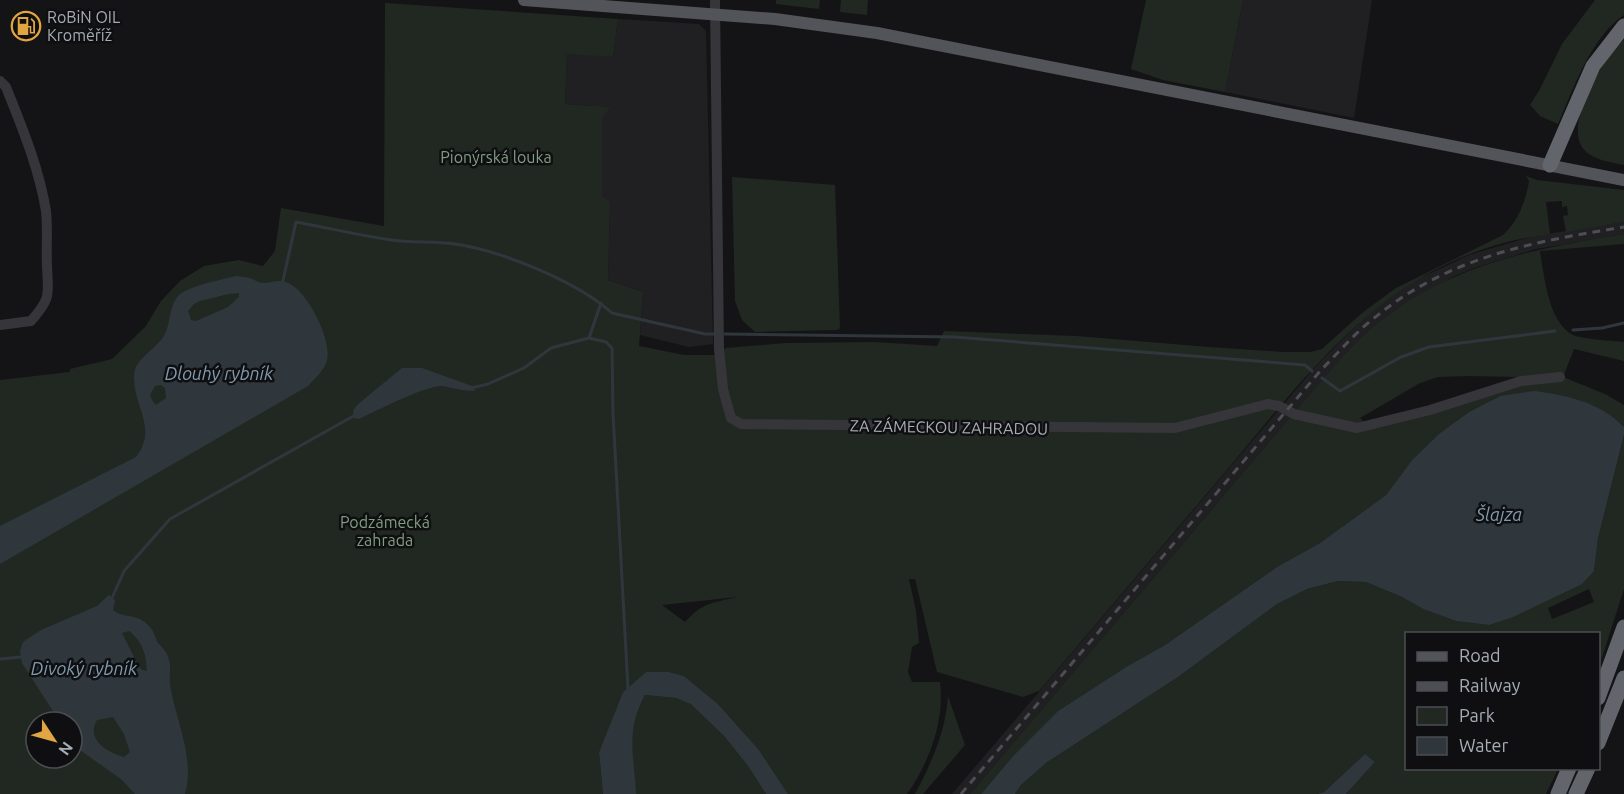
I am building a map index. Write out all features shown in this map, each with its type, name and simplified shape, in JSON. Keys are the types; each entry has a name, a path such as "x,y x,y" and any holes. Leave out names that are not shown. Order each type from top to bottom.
{"highway":[{"path":"1550,165 1596,60 1624,26"},
{"path":"1610,42 1624,31"},
{"path":"1600,695 1624,627"},
{"path":"1600,740 1624,678"},
{"path":"1558,794 1568,770"},
{"path":"1576,794 1587,770"}],"main road":[{"path":"524,0 589,2 714,13 877,33 1624,180"}],"street":[{"path":"714,13 715,0"},
{"name":"ZA ZÁMECKOU ZAHRADOU","path":"714,13 719,349 723,389 731,418 741,423 1175,428 1268,404 1279,406 1294,414 1357,428 1430,410 1521,381 1560,377"},
{"path":"0,325 31,321 43,307 49,288 46,212 38,175 3,84"}],"shaded area":[{"path":"1243,0 1372,0 1354,118 1225,92"},
{"path":"618,19 699,24 706,31 713,344 689,347 640,335 643,292 608,280 610,203 602,196 602,116 611,107 565,104 567,53 613,57"},
{"path":"1624,222 1624,234 1536,249 1474,268 1398,308 1376,325 1326,375 970,794 952,794 1316,366 1368,314 1414,281 1469,255 1534,236"}],"green space":[{"path":"776,0 820,0 819,9 776,4"},
{"path":"841,0 868,0 867,15 840,12"},
{"path":"1146,0 1243,0 1225,92 1163,80 1131,69"},
{"path":"1595,0 1624,0 1624,15 1602,36 1593,50 1558,124 1540,116 1530,105 1562,44"},
{"path":"385,3 618,19 613,57 567,54 565,104 611,107 602,117 602,196 610,202 608,280 643,292 639,346 684,355 714,355 726,348 786,343 874,342 937,346 944,331 1076,336 1209,347 1311,352 1322,349 1362,313 1396,288 1503,235 1517,217 1526,196 1529,181 1526,176 1537,180 1624,190 1624,222 1566,232 1563,216 1568,215 1567,206 1562,207 1562,201 1546,202 1550,234 1493,246 1443,266 1399,292 1358,324 1285,400 1039,691 1023,697 937,672 915,579 909,579 916,611 919,643 912,647 908,672 912,682 940,682 941,697 934,741 922,769 907,794 788,794 759,750 718,704 684,676 669,672 646,672 623,692 599,752 603,794 0,794 0,380 70,372 70,369 112,359 146,326 161,301 180,281 204,266 239,260 263,266 275,251 281,208 384,226","holes":["737,597 715,602 697,610 685,622 662,605"]},
{"path":"1624,40 1624,165 1590,155 1582,147 1578,136 1579,122 1589,90 1597,74"},
{"path":"732,177 835,185 840,328 837,330 755,332 742,320 735,301"},
{"path":"1624,234 1624,244 1540,251 1549,297 1558,320 1565,329 1577,336 1624,342 1624,361 1574,349 1563,377 1605,394 1624,405 1624,427 1621,424 1500,396 1469,412 1440,433 1412,460 1386,495 1320,543 1277,567 1165,645 1058,711 1014,755 981,794 970,794 1326,375 1378,323 1435,286 1464,273 1526,253","holes":["1438,377 1520,377 1453,401 1364,422 1360,418 1420,383"]},
{"path":"1624,435 1624,589 1600,664 1600,632 1405,632 1405,770 1558,770 1546,794 1346,794 1375,762 1365,754 1324,792 1317,794 1015,794 1021,785 1046,763 1178,677 1277,604 1307,589 1338,581 1366,582 1402,597 1423,609 1456,621 1489,625 1594,571 1598,538","holes":["1589,589 1594,602 1552,619 1548,608"]},
{"path":"645,695 676,698 691,703 724,736 748,766 766,794 624,794 631,732"},
{"path":"948,696 965,745 923,794 915,794 937,747"}],"water":[{"name":"Dlouhý rybník","path":"236,276 263,283 283,281 297,289 311,307 326,341 328,351 324,368 308,386 0,564 0,526 136,457 145,437 145,427 135,389 134,378 137,365 165,334 173,304 179,295 198,286","holes":["239,293 239,297 228,307 196,321 191,320 188,311 194,304","161,385 165,388 166,398 156,405 150,395 155,386"]},
{"path":"402,368 422,368 472,386 475,391 435,387 401,399 359,419 354,418 353,411 357,405"},
{"name":"Šlajza","path":"1535,391 1560,395 1594,406 1624,427 1624,435 1598,538 1594,571 1582,584 1513,617 1489,625 1456,621 1423,609 1402,597 1366,582 1338,581 1307,589 1277,604 1178,677 1046,763 1021,785 1015,794 981,794 1014,755 1058,711 1165,645 1277,567 1320,543 1386,495 1412,460 1440,433 1469,412 1500,396"},
{"name":"Divoký rybník","path":"109,595 115,600 113,610 117,613 145,622 169,658 170,685 184,740 188,767 185,794 135,794 121,779 84,753 84,710 52,710 22,663 20,651 23,642 41,630 97,606","holes":["129,631 138,640 146,659 147,671 139,667 122,633","113,717 124,734 130,752 124,757 105,749 96,739 94,727 97,720"]},
{"path":"646,672 669,672 684,676 718,704 759,750 788,794 766,794 748,766 724,736 691,704 676,698 645,695 635,721 632,743 636,794 603,794 599,752 623,692"},
{"path":"1365,754 1375,762 1346,794 1317,794 1324,792"}],"waterway":[{"path":"282,285 296,222 391,240 447,243 494,253 559,279 597,301 612,313 705,334 714,334"},
{"path":"471,388 488,384 524,368 551,348 589,338 601,303"},
{"path":"1573,330 1602,328 1624,323"},
{"path":"1322,378 1340,391 1401,357 1429,347 1555,331"},
{"path":"725,334 955,337 1305,365 1312,371"},
{"path":"589,338 606,342 612,348 613,413 628,689"},
{"path":"112,598 124,571 170,519 357,414"},
{"path":"0,659 21,657"}],"railway":[{"path":"961,794 1321,370 1366,325 1402,298 1431,281 1492,255 1523,246 1624,227"}],"place":[{"name":"RoBiN OIL Kroměříž","path":"26,26"}],"park label":[{"name":"Pionýrská louka","path":"496,157"},
{"name":"Podzámecká zahrada","path":"385,531"}]}
